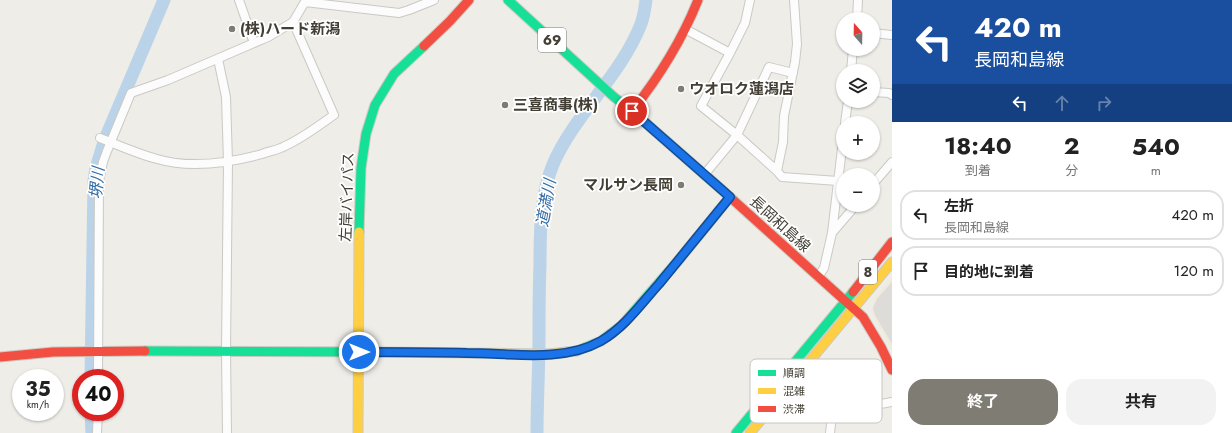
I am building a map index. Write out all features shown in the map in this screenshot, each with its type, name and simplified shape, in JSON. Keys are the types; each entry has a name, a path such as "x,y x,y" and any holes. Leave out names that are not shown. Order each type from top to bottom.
{"main road":[{"name":"左岸バイパス","path":"358,433 361,168 364,139 371,115 378,100 394,74 450,21 469,0"},
{"name":"長岡和島線","path":"508,0 595,80 730,197 863,317 882,347 892,370"},
{"path":"632,111 649,90 685,29 698,0"},
{"path":"0,357 53,352 98,353 226,351 526,354 565,353 590,346 601,341 622,325 672,268 730,197"},
{"name":"8","path":"798,359 892,242"},
{"name":"8","path":"812,359 892,262"},
{"name":"8","path":"736,433 750,416"},
{"name":"8","path":"750,433 758,423"}],"street":[{"path":"239,0 254,43"},
{"path":"98,369 99,181 103,162 131,93 168,80 282,30 293,22 306,1 399,13 434,0"},
{"path":"750,0 745,23 701,106 737,135 782,177 836,181"},
{"path":"777,171 783,142 784,116 793,73 797,44 794,0"},
{"path":"857,12 858,0"},
{"path":"100,138 157,159 184,164 228,162 283,147 307,134 334,115 293,22"},
{"path":"685,29 730,53"},
{"path":"880,34 892,35"},
{"path":"218,59 226,97 228,162 226,351 227,433"},
{"path":"704,175 737,135 769,67 793,73"},
{"path":"880,92 891,92"},
{"path":"880,176 892,162"},
{"path":"818,278 824,268 832,233 836,198"},
{"path":"832,233 850,212"},
{"path":"882,404 892,402"},
{"path":"97,433 98,421"},
{"path":"830,433 831,423"}],"shaded area":[{"path":"892,278 892,350 872,312 875,298"},
{"path":"892,282 892,344 875,315 873,308 877,299"}],"waterway":[{"name":"堺川","path":"91,369 94,181 96,168 105,139 164,0"},
{"name":"道満川","path":"537,433 540,240 543,200 549,174 554,162 574,127 611,77 632,43 642,21 646,0"},
{"name":"堺川","path":"91,421 92,433"}],"traffic: fast":[{"path":"508,0 614,97 721,189"},
{"path":"359,232 361,168 366,134 375,105 394,74 424,46"},
{"path":"567,352 577,351 601,341 622,325 677,262 730,197"},
{"path":"797,359 853,292"},
{"path":"145,351 380,352"},
{"path":"736,433 750,416"}],"traffic: slow":[{"path":"358,433 359,232"},
{"path":"811,359 892,262"},
{"path":"380,352 548,354 567,352"},
{"path":"750,433 758,423"}],"traffic: jam":[{"path":"424,46 469,0"},
{"path":"632,111 669,58 685,29 698,0"},
{"path":"721,189 863,317 881,347 892,370"},
{"path":"853,292 892,242"},
{"path":"0,357 53,352 145,351"}],"place":[{"name":"(株)ハード新潟","path":"232,29"},
{"name":"ウオロク蓮潟店","path":"681,89"},
{"name":"三喜商事(株)","path":"505,105"},
{"name":"マルサン長岡","path":"681,185"}],"route":[{"path":"359,352 565,353 590,346 613,333 642,304 730,197 632,111"}]}
